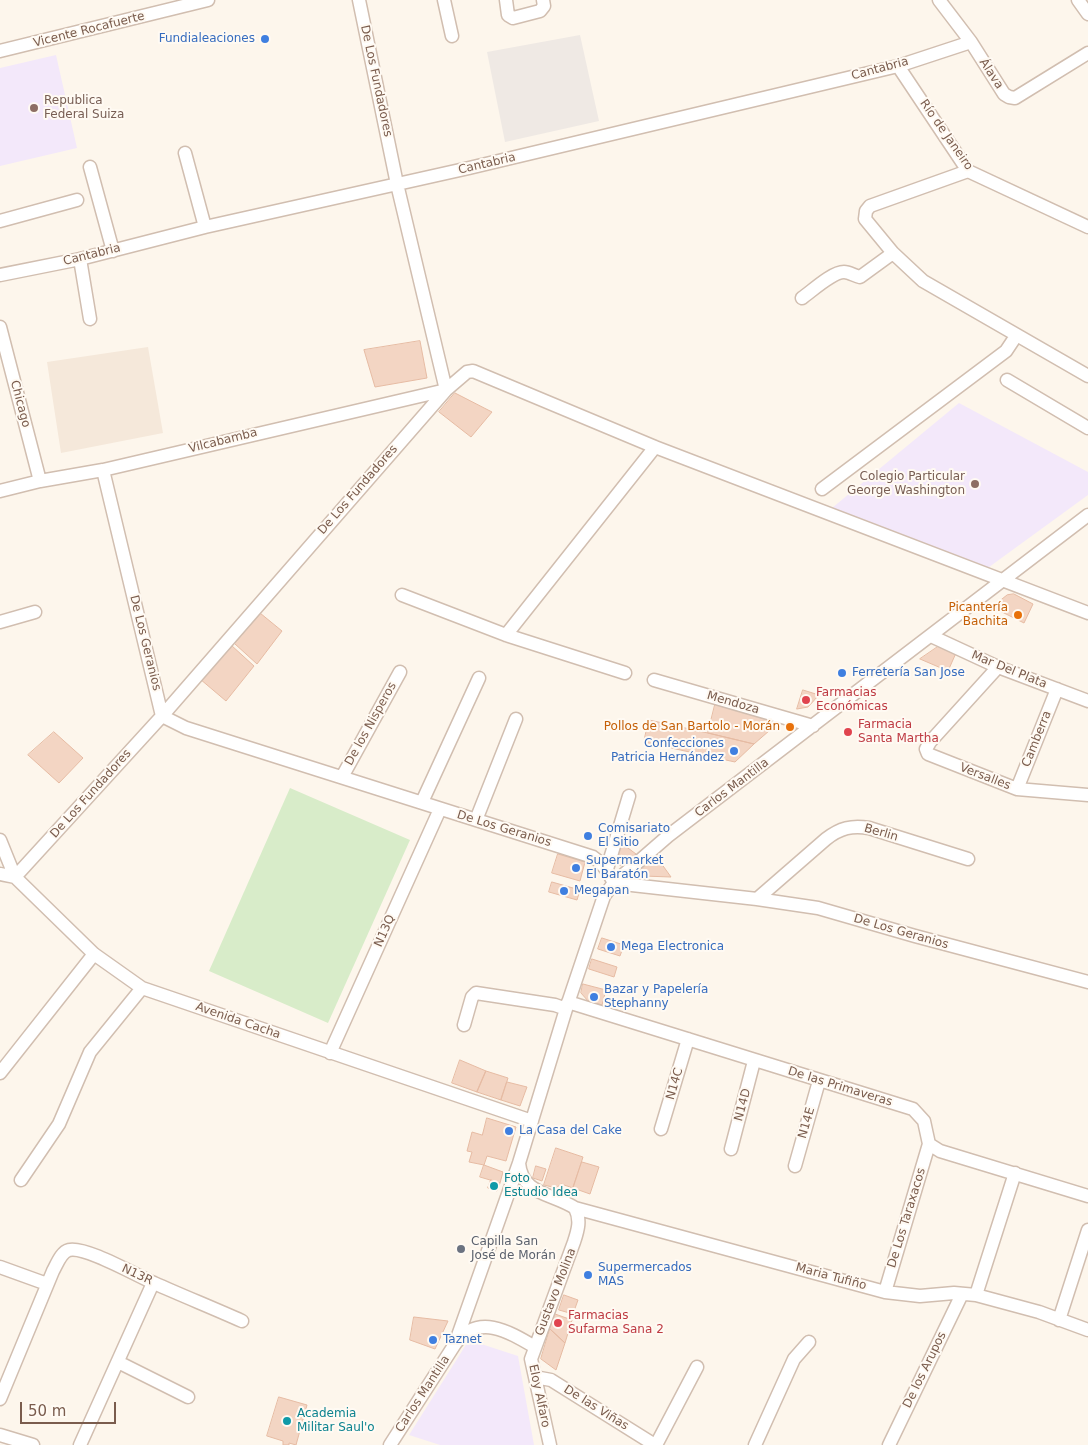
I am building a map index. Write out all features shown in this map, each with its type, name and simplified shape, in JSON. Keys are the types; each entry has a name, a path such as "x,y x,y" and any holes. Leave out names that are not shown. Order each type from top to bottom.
{"street":[{"name":"Vicente Rocafuerte","path":"0,51 189,2 208,0"},
{"name":"De Los Fundadores","path":"15,877 162,716 446,390 396,184 359,0"},
{"path":"444,0 452,36"},
{"path":"506,0 508,15 513,18 540,11 544,6 543,0"},
{"name":"Álava","path":"939,0 971,42 1004,94 1009,97 1015,98 1088,53"},
{"path":"1078,0 1088,14"},
{"name":"Cantabria","path":"0,275 80,259 205,226 478,166 898,66 971,42"},
{"name":"Río de Janeiro","path":"898,66 968,171 1088,227"},
{"path":"185,153 205,226"},
{"path":"90,167 113,250"},
{"path":"968,171 870,206 866,211 865,219 893,253 923,281 1088,376"},
{"path":"0,221 78,200"},
{"path":"802,298 840,273 846,272 860,277 893,253"},
{"path":"80,259 90,319"},
{"name":"Chicago","path":"0,327 40,481"},
{"path":"822,489 1006,351 1016,336"},
{"path":"446,390 467,372 473,370 655,448 1088,613"},
{"path":"1007,380 1088,428"},
{"name":"Vilcabamba","path":"0,492 40,481 103,470 446,390"},
{"path":"506,635 655,448"},
{"name":"De Los Geranios","path":"103,470 162,716 186,728 593,857 607,869 614,883 757,899 818,908 1088,982"},
{"name":"Carlos Mantilla","path":"390,1445 455,1344 532,1121 601,902 614,883 668,836 1088,515"},
{"path":"402,595 506,635 625,673"},
{"path":"0,622 35,612"},
{"name":"Mar Del Plata","path":"931,636 998,668 1088,701"},
{"name":"Versalles","path":"998,668 930,742 926,749 928,754 1017,789 1088,795"},
{"name":"De los Nisperos","path":"342,777 400,672"},
{"path":"422,802 479,678"},
{"name":"Mendoza","path":"654,680 813,726"},
{"name":"Camberra","path":"1017,789 1057,689"},
{"path":"476,820 516,719"},
{"path":"607,869 629,796"},
{"name":"N13Q","path":"330,1053 440,809"},
{"name":"Berlin","path":"757,899 826,838 846,827 858,826 869,828 968,859"},
{"name":"Avenida Cacha","path":"0,840 15,877 94,954 142,988 532,1121"},
{"path":"0,874 15,877"},
{"path":"0,1073 94,954"},
{"path":"21,1180 59,1124 90,1052 142,988"},
{"name":"De las Primaveras","path":"464,1025 472,997 476,992 555,1005 567,1005 688,1039 913,1109 924,1120 929,1144"},
{"name":"N14C","path":"661,1129 688,1039"},
{"name":"N14D","path":"731,1149 754,1061"},
{"name":"N14E","path":"795,1166 819,1081"},
{"path":"929,1144 940,1151 1088,1196"},
{"name":"De Los Taraxacos","path":"885,1292 929,1144"},
{"name":"Maria Tufiño","path":"518,1163 520,1173 527,1185 565,1201 576,1208 885,1292 920,1296 954,1293 976,1295 1016,1305 1087,1329"},
{"path":"976,1295 1015,1173"},
{"name":"Gustavo Molina","path":"534,1347 563,1276 574,1242 579,1224 579,1215 576,1208"},
{"path":"1059,1320 1088,1230"},
{"name":"N13R","path":"47,1284 62,1255 71,1250 99,1257 242,1321"},
{"path":"0,1267 47,1284 0,1399"},
{"path":"80,1445 153,1282"},
{"name":"De los Arupos","path":"889,1445 962,1294"},
{"path":"455,1344 466,1332 473,1328 486,1326 505,1332 534,1347"},
{"path":"755,1445 794,1359 809,1342"},
{"name":"Eloy Alfaro","path":"534,1347 531,1363 536,1376 550,1445"},
{"path":"118,1362 188,1397"},
{"path":"656,1445 697,1368"},
{"name":"De las Viñas","path":"536,1376 551,1380 656,1445"},
{"path":"0,1435 33,1445"}],"shaded area":[{"path":"580,35 599,121 505,142 487,52"},
{"name":"Republica Federal Suiza","path":"56,55 77,148 0,166 0,68"},
{"path":"148,347 163,433 61,453 47,362"},
{"name":"Colegio Particular George Washington","path":"959,403 1088,472 1088,495 985,570 832,508"},
{"path":"469,1340 518,1356 534,1445 440,1445 409,1435"}],"green space":[{"path":"290,788 410,840 328,1023 209,971"}],"building":[{"path":"420,341 427,378 375,387 364,350"},
{"path":"455,393 492,412 471,437 439,412"},
{"name":"Picantería Bachita","path":"1014,594 1033,604 1024,623 992,607 1007,595"},
{"path":"260,613 282,631 257,664 235,644"},
{"path":"231,645 254,666 226,701 200,679"},
{"path":"939,646 956,653 948,671 920,659"},
{"path":"803,690 819,695 808,707 797,709"},
{"path":"716,701 776,717 777,724 754,744 708,733"},
{"path":"649,720 754,744 735,762 644,742"},
{"path":"54,732 83,758 59,783 28,755"},
{"path":"620,842 636,854 620,866 615,860"},
{"path":"558,854 585,862 580,881 552,873"},
{"path":"656,856 671,877 643,876 640,872"},
{"name":"Megapan","path":"552,882 580,890 577,900 549,892"},
{"name":"Mega Electronica","path":"602,938 624,945 620,956 598,949"},
{"path":"592,959 617,967 614,977 589,969"},
{"name":"Bazar y Papelería Stephanny","path":"583,984 606,990 602,1005 588,1001 581,993"},
{"path":"460,1060 486,1071 477,1092 452,1083"},
{"path":"486,1071 508,1078 501,1100 477,1092"},
{"path":"507,1082 527,1087 520,1106 501,1100"},
{"path":"487,1118 516,1127 506,1161 487,1156 484,1165 469,1162 472,1152 467,1151 472,1132 482,1135"},
{"path":"556,1148 583,1157 573,1188 561,1184 556,1188 544,1185"},
{"path":"582,1162 599,1167 590,1194 573,1188"},
{"path":"484,1165 503,1172 500,1183 480,1177"},
{"path":"536,1166 546,1169 542,1181 533,1178"},
{"name":"Foto Estudio Idea","path":"491,1180 500,1183 497,1191 488,1188"},
{"path":"564,1295 578,1300 573,1314 559,1310"},
{"path":"555,1314 572,1320 565,1343 550,1329"},
{"path":"414,1317 448,1321 435,1349 410,1340"},
{"path":"550,1329 565,1343 556,1370 541,1359"},
{"name":"Academia Militar Saul'o","path":"279,1397 307,1405 296,1445 289,1443 289,1445 283,1445 283,1441 267,1436"}],"place":[{"name":"Fundialeaciones","path":"265,39"},
{"name":"Republica Federal Suiza","path":"34,108"},
{"name":"Colegio Particular George Washington","path":"975,484"},
{"name":"Picantería Bachita","path":"1018,615"},
{"name":"Ferretería San Jose","path":"842,673"},
{"name":"Farmacias Económicas","path":"806,700"},
{"name":"Pollos de San Bartolo - Morán","path":"790,727"},
{"name":"Farmacia Santa Martha","path":"848,732"},
{"name":"Confecciones Patricia Hernández","path":"734,751"},
{"name":"Comisariato El Sitio","path":"588,836"},
{"name":"Supermarket El Baratón","path":"576,868"},
{"name":"Megapan","path":"564,891"},
{"name":"Mega Electronica","path":"611,947"},
{"name":"Bazar y Papelería Stephanny","path":"594,997"},
{"name":"La Casa del Cake","path":"509,1131"},
{"name":"Foto Estudio Idea","path":"494,1186"},
{"name":"Capilla San José de Morán","path":"461,1249"},
{"name":"Supermercados MAS","path":"588,1275"},
{"name":"Farmacias Sufarma Sana 2","path":"558,1323"},
{"name":"Taznet","path":"433,1340"},
{"name":"Academia Militar Saul'o","path":"287,1421"}]}
